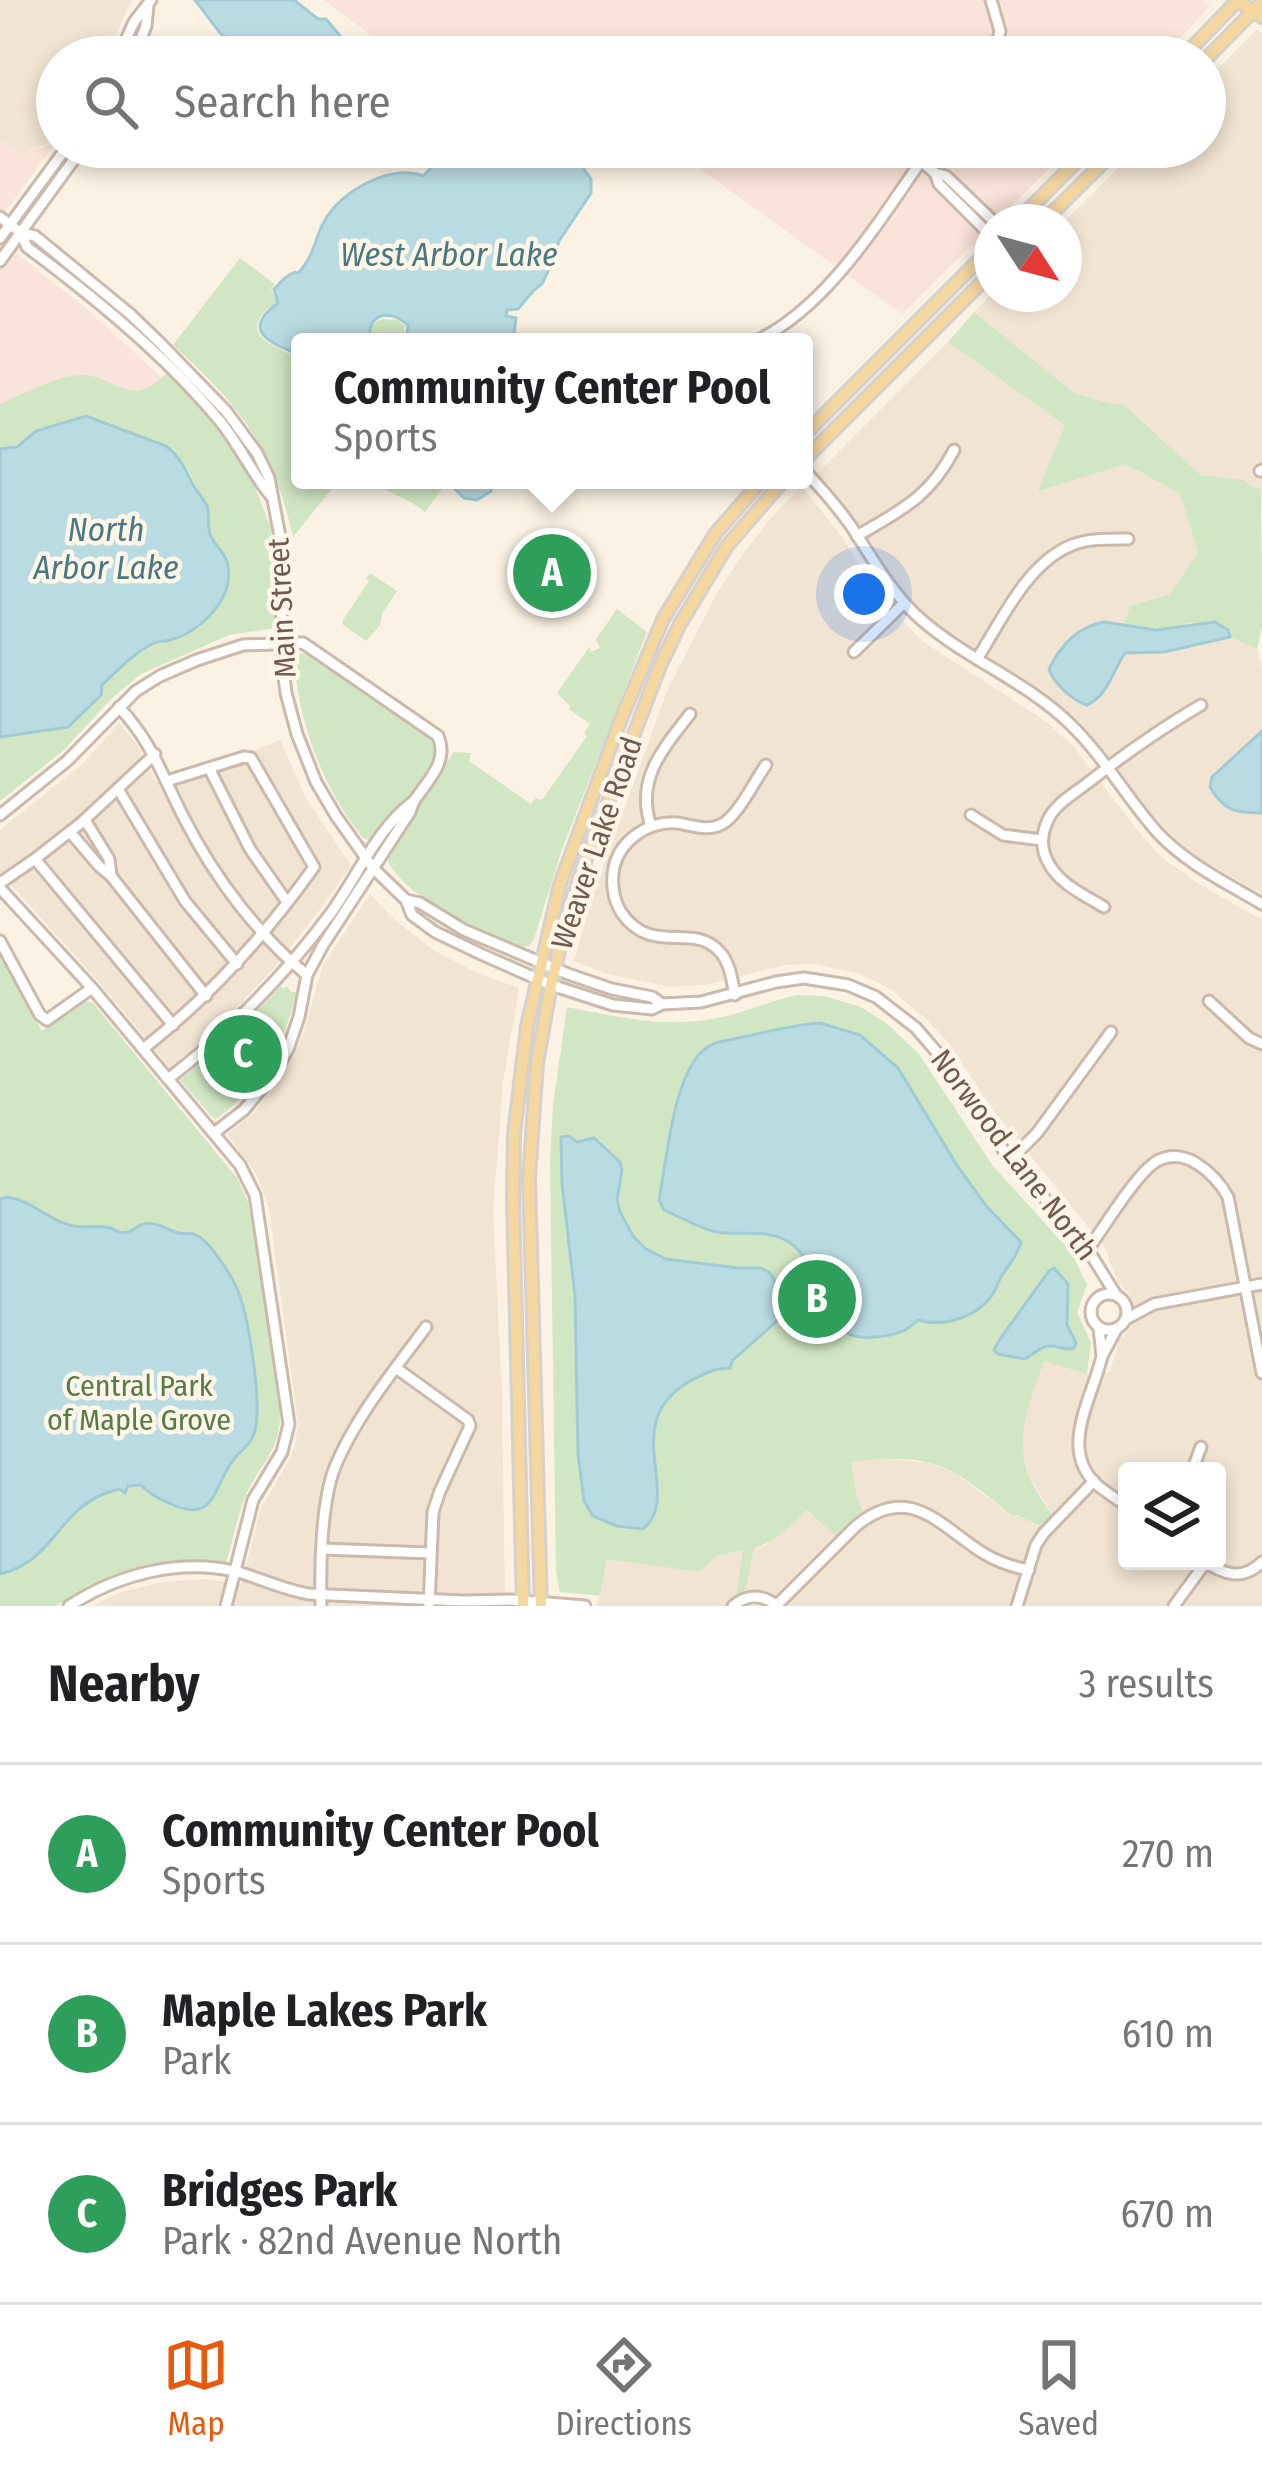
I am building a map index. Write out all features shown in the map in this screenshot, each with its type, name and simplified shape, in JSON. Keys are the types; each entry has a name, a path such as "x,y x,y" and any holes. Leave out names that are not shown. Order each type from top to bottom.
{"main road":[{"path":"1203,36 1237,0 1259,10 1226,41"},
{"path":"1034,204 1070,168"},
{"path":"1061,204 1098,168"},
{"path":"813,426 974,265"},
{"path":"813,451 974,290"},
{"name":"Weaver Lake Road","path":"523,1603 513,1198 514,1134 526,1026 560,884 663,619 715,533 754,489"},
{"name":"Weaver Lake Road","path":"541,1604 529,1178 537,1064 551,985 585,862 660,666 727,546 776,489"}],"street":[{"path":"991,0 999,36"},
{"path":"128,36 149,3"},
{"path":"142,36 149,3"},
{"path":"0,238 52,168"},
{"path":"0,261 68,168"},
{"path":"771,333 808,308 916,168"},
{"path":"930,168 946,176 975,204"},
{"path":"935,172 939,184 974,219"},
{"name":"Main Street","path":"0,217 21,233 26,248 108,312 192,390 237,443 272,496 283,559 286,693 304,753 326,799 370,864 406,900 412,915 435,932 536,978"},
{"path":"857,536 926,492 954,450"},
{"path":"813,480 904,603 932,629 1066,720 1176,850 1262,904"},
{"path":"977,659 1021,590 1048,560 1087,540 1128,539"},
{"path":"854,652 904,603"},
{"path":"0,815 67,761 136,691 197,660 243,645 298,642 312,648 438,736 441,761 404,808 307,975 299,1017 279,1065 244,1110 214,1133"},
{"path":"1104,908 1056,875 1044,855 1047,820 1108,768 1201,705"},
{"path":"119,707 141,730 185,821 225,886 263,934 307,975"},
{"path":"651,826 644,804 648,782 658,757 690,714"},
{"path":"155,754 86,820 0,885 214,1133 255,1195 289,1424 281,1452 253,1500 226,1606"},
{"path":"143,1049 237,964 314,867 251,758 167,781"},
{"path":"735,994 727,963 708,943 645,933 623,914 613,888 616,861 634,835 651,826 669,822 713,828 729,820 766,765"},
{"path":"209,768 250,849 287,902"},
{"path":"118,789 185,901 237,964"},
{"path":"971,815 1003,835 1042,840"},
{"path":"86,820 109,859 111,876"},
{"path":"70,832 206,996"},
{"path":"35,860 173,1025"},
{"path":"168,1079 246,1012 370,864"},
{"name":"Main Street","path":"406,900 420,903 464,931 540,962"},
{"path":"0,941 43,1018 47,1020 92,988"},
{"name":"Norwood Lane North","path":"540,962 662,1004"},
{"name":"Norwood Lane North","path":"536,978 599,1001 652,1009 804,978 848,985 876,997 916,1028 941,1057 1010,1160 1088,1249 1120,1298"},
{"path":"1209,1001 1262,1044"},
{"path":"1010,1160 1037,1133 1111,1032"},
{"path":"1088,1249 1152,1164 1173,1156 1185,1158 1215,1177 1228,1197 1262,1373"},
{"name":"Norwood Lane North","path":"1096,1298 1100,1270"},
{"path":"1102,1356 1126,1319 1154,1304 1262,1284"},
{"path":"1118,1499 1094,1481 1078,1452 1078,1434 1102,1356 1100,1328 1090,1314 1096,1298 1103,1294 1154,1304"},
{"path":"1120,1298 1126,1319"},
{"path":"321,1601 326,1507 334,1470 359,1420 426,1327"},
{"path":"1100,1328 1117,1328"},
{"path":"396,1368 468,1420 469,1432 433,1512 429,1603"},
{"path":"1195,1462 1201,1447"},
{"path":"1017,1606 1044,1533 1094,1481"},
{"path":"733,1606 755,1596 777,1606 870,1514 902,1506 922,1510 981,1552 1028,1570"},
{"path":"323,1549 430,1552"},
{"path":"1218,1570 1245,1574 1262,1562"},
{"path":"69,1606 105,1585 155,1571 200,1567 234,1571 321,1601 467,1604 472,1599 585,1606"},
{"path":"1174,1606 1199,1570"}],"shaded area":[{"path":"0,0 131,0 116,36 36,36 36,148 21,154 0,139"},
{"path":"324,0 1202,0 1210,6 1182,36 372,36"},
{"path":"1256,30 1262,33 1262,495 1261,489 1244,480 1201,475 1123,404 1074,394 974,312 1082,312 1082,204 1118,168 1226,168 1226,61"},
{"path":"0,139 21,154 36,149 37,168 0,219"},
{"path":"698,168 1050,168 1013,204 974,204 974,243 902,314"},
{"path":"0,235 165,381 183,420 86,375 0,404"},
{"path":"948,342 1066,425 1039,489 1126,464 1180,494 1198,552 1170,594 1130,606 1124,625 1104,622 1086,627 1054,680 1077,702 1107,688 1125,653 1164,652 1230,637 1257,649 1262,668 1262,731 1212,777 1242,813 1262,813 1262,894 1202,860 1174,837 1094,740 1050,698 920,610 817,474"},
{"path":"804,489 881,597 922,641 1044,720 1074,747 1160,856 1262,920 1262,1606 595,1606 607,1558 699,1572 717,1556 766,1545 807,1509 856,1493 850,1462 879,1458 928,1463 952,1471 1014,1517 1052,1514 1029,1476 1021,1445 1044,1360 1091,1375 1110,1372 1119,1340 1133,1325 1129,1293 1118,1283 1104,1246 990,1106 949,1043 890,989 861,974 814,964 784,965 710,984 670,987 607,974 574,961 667,691 718,591 776,512"},
{"path":"119,723 138,746 156,782 180,782 280,740 307,800 351,866 272,970 170,1068 0,873 0,830 80,766"},
{"path":"370,894 435,951 519,988 503,1082 493,1212 505,1606 92,1606 121,1592 162,1582 208,1579 241,1585 261,1508 288,1462 298,1424 269,1209 257,1175 227,1134 253,1114 281,1080 303,1035 323,965"}],"green space":[{"path":"240,258 275,284 271,289 277,302 264,312 257,329 268,343 291,354 291,489 332,489 293,537 275,478 251,430 173,345"},
{"path":"974,312 1074,393 1123,404 1201,475 1244,480 1261,489 1262,626 1257,649 1230,637 1228,629 1190,623 1166,629 1124,625 1130,606 1170,594 1198,552 1180,494 1126,464 1038,491 1065,425 948,342"},
{"path":"382,319 397,320 405,325 404,333 371,333 371,325"},
{"path":"166,374 246,464 270,526 279,589 276,628 229,635 141,674 64,750 0,801 0,737 69,727 127,661 173,640 224,553 211,534 206,507 188,471 166,446 97,426 63,425 43,428 0,449 0,404 76,375 134,391"},
{"path":"383,489 442,489 425,512"},
{"path":"370,573 397,591 366,641 343,625 343,620"},
{"path":"617,609 647,632 561,852 534,939 529,946 519,947 423,897 405,883 386,855 454,752 471,753 469,761 531,804 536,798 542,800 587,736 584,733 590,724 557,693 590,646 590,652 600,648 596,639"},
{"path":"305,653 429,737 435,746 432,762 417,786 369,840 336,798 308,733 294,662"},
{"name":"Central Park of Maple Grove","path":"0,954 42,1031 86,1001 93,1003 237,1178 252,1221 280,1413 277,1438 246,1495 226,1563 196,1560 140,1567 55,1606 0,1606"},
{"path":"281,986 296,992 277,1048 245,1094 215,1120 180,1080"},
{"path":"797,995 824,996 861,1007 886,1023 919,1054 993,1166 1072,1253 1087,1285 1077,1312 1091,1343 1087,1374 1044,1361 1024,1430 1028,1473 1052,1515 1041,1526 1014,1517 961,1477 929,1463 851,1462 863,1512 837,1537 807,1510 776,1537 754,1548 745,1592 736,1595 743,1550 717,1556 699,1572 607,1559 600,1596 560,1592 550,1160 567,1007 636,1020 688,1022"}],"water":[{"path":"195,0 294,0 318,19 326,19 340,36 224,36"},
{"name":"West Arbor Lake","path":"583,168 591,179 591,193 559,241 542,284 518,309 507,310 506,316 516,318 514,333 407,333 408,325 387,315 375,319 370,333 291,333 291,351 270,341 260,329 261,321 278,303 274,289 304,266 321,227 341,200 382,177 396,173 423,176 430,169"},
{"name":"North Arbor Lake","path":"86,416 166,446 178,458 207,506 210,534 227,561 226,590 193,630 152,644 126,663 68,727 0,737 0,449 17,447 36,431"},
{"path":"455,489 491,489 477,500 464,498"},
{"path":"547,555 554,566 569,567 555,591 536,574 540,567 530,563 532,558"},
{"path":"1104,622 1156,630 1215,622 1230,637 1164,652 1125,653 1105,689 1087,705 1064,691 1049,669 1071,638"},
{"path":"1262,731 1262,813 1231,809 1210,787 1212,777"},
{"path":"820,1023 860,1035 898,1068 958,1167 1021,1242 994,1292 971,1314 939,1322 918,1320 888,1335 855,1336 829,1317 810,1268 789,1242 763,1234 716,1232 664,1210 659,1200 674,1115 698,1056 721,1042"},
{"path":"561,1137 577,1142 594,1138 620,1162 620,1212 646,1249 666,1259 761,1268 770,1273 788,1304 786,1313 730,1368 694,1379 671,1396 658,1415 654,1436 657,1497 654,1514 643,1529 617,1526 593,1516 584,1501 578,1454 575,1295 562,1184"},
{"path":"7,1197 73,1226 122,1233 153,1224 202,1239 227,1270 243,1306 257,1418 252,1439 227,1469 206,1506 186,1509 141,1485 128,1486 125,1493 119,1489 82,1507 35,1557 0,1574 0,1199"},
{"path":"1054,1268 1068,1284 1067,1325 1074,1348 1048,1346 1025,1359 998,1354 994,1350 1000,1339"}],"place":[{"name":"Community Center Pool","path":"552,573"},
{"name":"Bridges Park","path":"243,1054"},
{"name":"Maple Lakes Park","path":"817,1299"}]}
